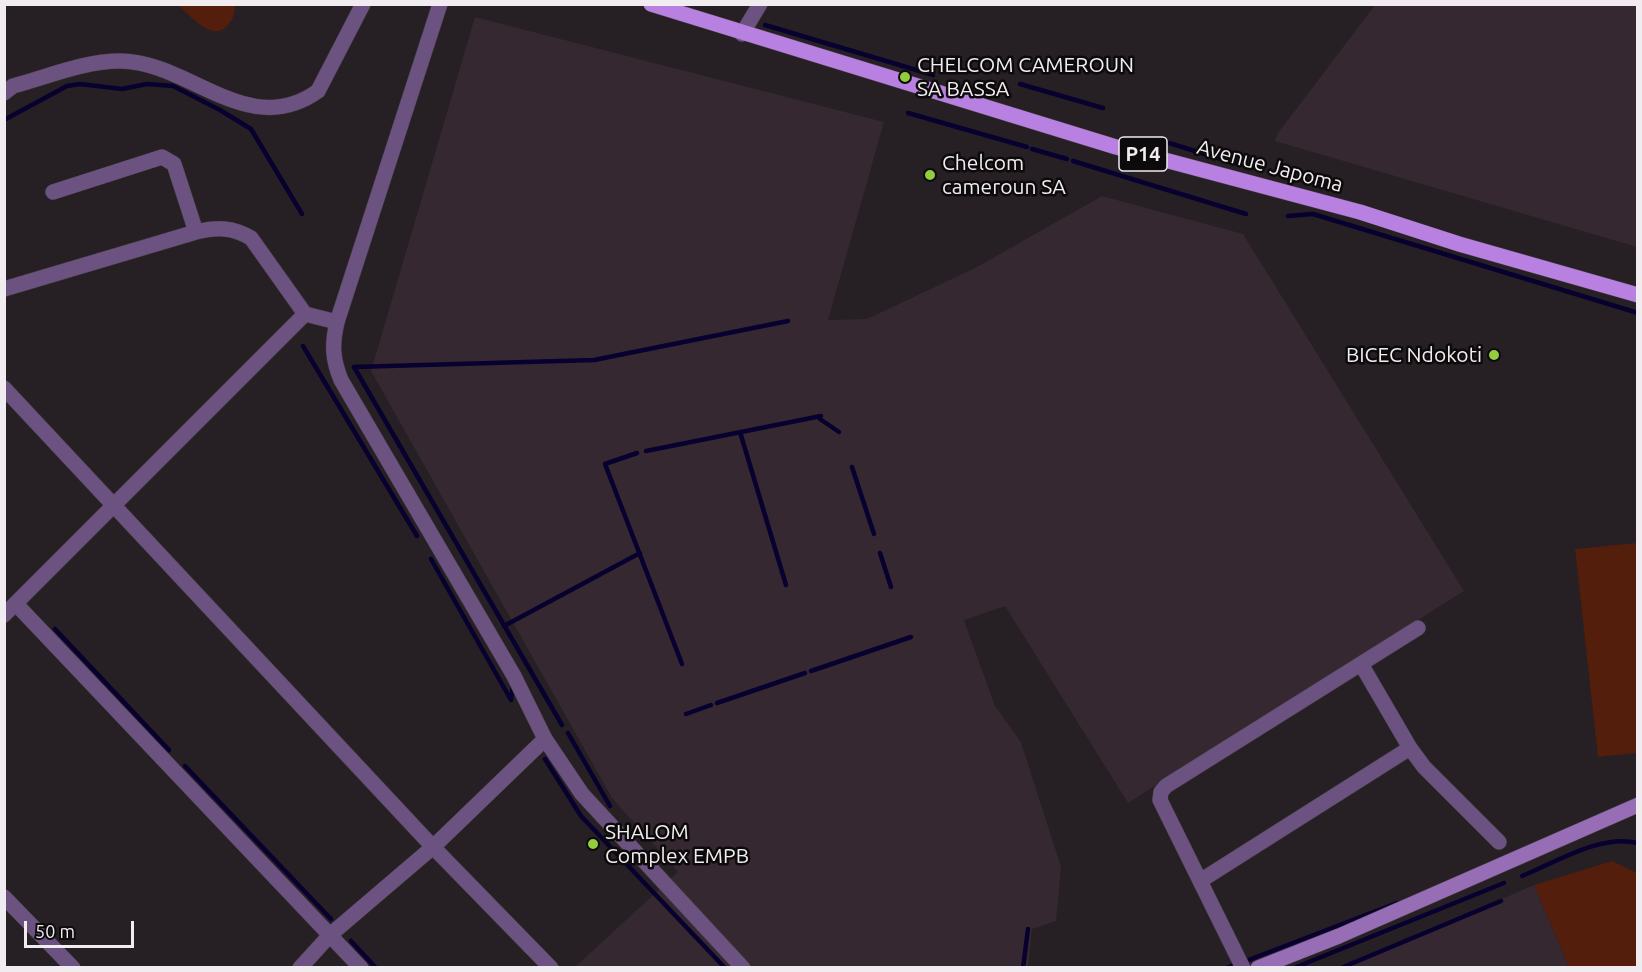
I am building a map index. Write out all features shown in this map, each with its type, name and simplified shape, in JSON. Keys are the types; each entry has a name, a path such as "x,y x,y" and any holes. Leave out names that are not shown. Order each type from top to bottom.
{"main road":[{"name":"Avenue Japoma","path":"660,6 742,34 1116,147 1360,212 1459,244 1638,294"},
{"path":"1258,968 1635,811"}],"street":[{"path":"4,93 13,86 91,64 120,61 150,65 249,107 274,107 306,99 318,91 363,4"},
{"path":"440,4 337,322 332,345 334,363 341,380 514,676 545,739 595,810 743,968"},
{"path":"742,34 760,4"},
{"path":"53,192 162,157 174,164 196,232"},
{"path":"4,289 196,232 223,227 251,238 305,314 337,322"},
{"path":"4,615 305,314"},
{"path":"4,388 433,847 551,968"},
{"path":"16,604 361,968"},
{"path":"1243,968 1160,800 1161,792 1166,786 1418,628"},
{"path":"1361,664 1410,748 1443,788 1499,842"},
{"path":"300,968 330,935 433,847 545,739"},
{"path":"1200,881 1410,748"},
{"path":"4,897 73,968"}],"shaded area":[{"path":"178,5 235,5 235,11 226,27 220,31 214,31 201,25"},
{"path":"1375,5 1637,5 1637,247 1275,141 1278,133"},
{"path":"475,17 884,122 828,320 867,319 975,268 1102,196 1243,234 1464,591 1128,803 1005,606 964,620 995,706 1021,742 1061,867 1056,921 1032,929 1028,967 575,967 678,872 612,798 371,371"},
{"path":"1637,543 1637,753 1598,757 1575,549"},
{"path":"1612,861 1637,873 1637,967 1569,967 1534,885"},
{"path":"1534,885 1569,967 1344,968"}],"waterway":[{"path":"765,25 933,75"},
{"path":"4,120 67,86 80,84 122,89 147,84 173,86 251,129 302,214"},
{"path":"1020,84 1103,108"},
{"path":"908,113 1027,147"},
{"path":"1169,143 1234,163"},
{"path":"1032,149 1067,159"},
{"path":"1073,161 1246,214"},
{"path":"1288,216 1313,214 1638,313"},
{"path":"562,725 354,367 594,360 788,321"},
{"path":"303,346 417,536"},
{"path":"646,451 821,416"},
{"path":"820,419 839,432"},
{"path":"740,432 786,585"},
{"path":"637,453 605,464 682,664"},
{"path":"852,467 874,534"},
{"path":"504,626 640,553"},
{"path":"880,553 891,587"},
{"path":"431,559 511,700 513,684"},
{"path":"55,629 169,750"},
{"path":"811,671 911,637"},
{"path":"717,703 805,673"},
{"path":"686,714 711,705"},
{"path":"568,733 610,806"},
{"path":"545,759 581,816 725,968"},
{"path":"185,766 331,919"},
{"path":"1522,876 1594,846 1609,842 1638,843"},
{"path":"1294,968 1504,883"},
{"path":"1341,968 1501,901"},
{"path":"1246,961 1397,903"},
{"path":"1023,968 1028,929"},
{"path":"351,941 376,968"},
{"path":"1226,968 1234,965"}],"place":[{"name":"CHELCOM CAMEROUN SA BASSA","path":"905,77"},
{"name":"Chelcom cameroun SA","path":"930,175"},
{"name":"BICEC Ndokoti","path":"1494,355"},
{"name":"SHALOM Complex EMPB","path":"593,844"}]}
